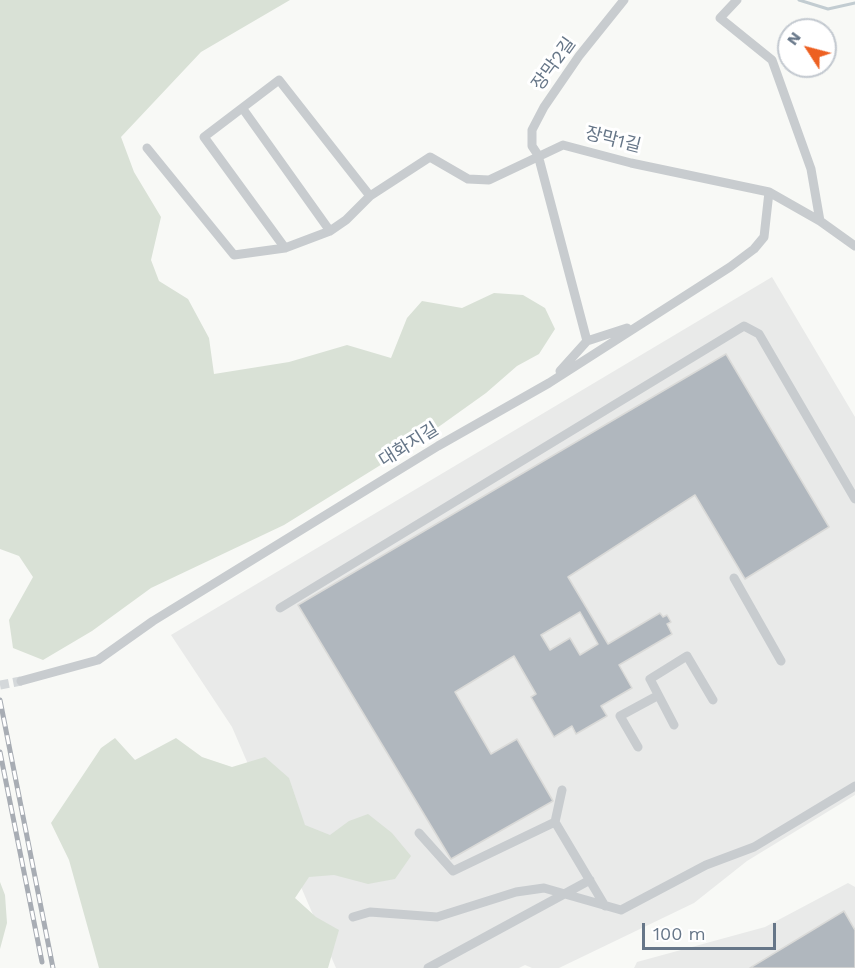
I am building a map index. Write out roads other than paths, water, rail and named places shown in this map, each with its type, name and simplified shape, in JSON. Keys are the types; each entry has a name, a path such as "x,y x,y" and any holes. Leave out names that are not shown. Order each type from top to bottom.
{"street":[{"name":"장막2길","path":"587,340 538,155 532,146 532,130 544,107 624,0"},
{"path":"737,0 720,18 772,60 811,169 820,221"},
{"path":"285,248 204,137 279,80 370,196"},
{"path":"243,109 330,231"},
{"name":"장막1길","path":"147,148 234,255 285,248 330,231 370,196 430,157 468,179 489,180 563,145 769,192 820,221 855,246"},
{"name":"대화지길","path":"21,681 98,660 153,621 438,446 549,383 730,267 754,249 764,237 769,192"},
{"path":"549,383 587,340 635,326"},
{"path":"280,608 744,327 759,334 855,499"},
{"path":"734,578 781,661"},
{"path":"674,725 650,680 687,656 713,700"},
{"path":"638,747 620,716 657,696"},
{"path":"353,917 370,912 437,917 516,892 544,888 621,910 706,865 754,847 855,786"},
{"path":"562,790 555,822 605,906"},
{"path":"419,833 453,871 555,822"},
{"path":"428,968 590,880"}],"waterway":[{"path":"799,0 828,9 855,3"}],"tunnel":[{"path":"0,685 21,681"}],"railway":[{"path":"0,700 53,968"},
{"path":"0,752 42,962"}]}
